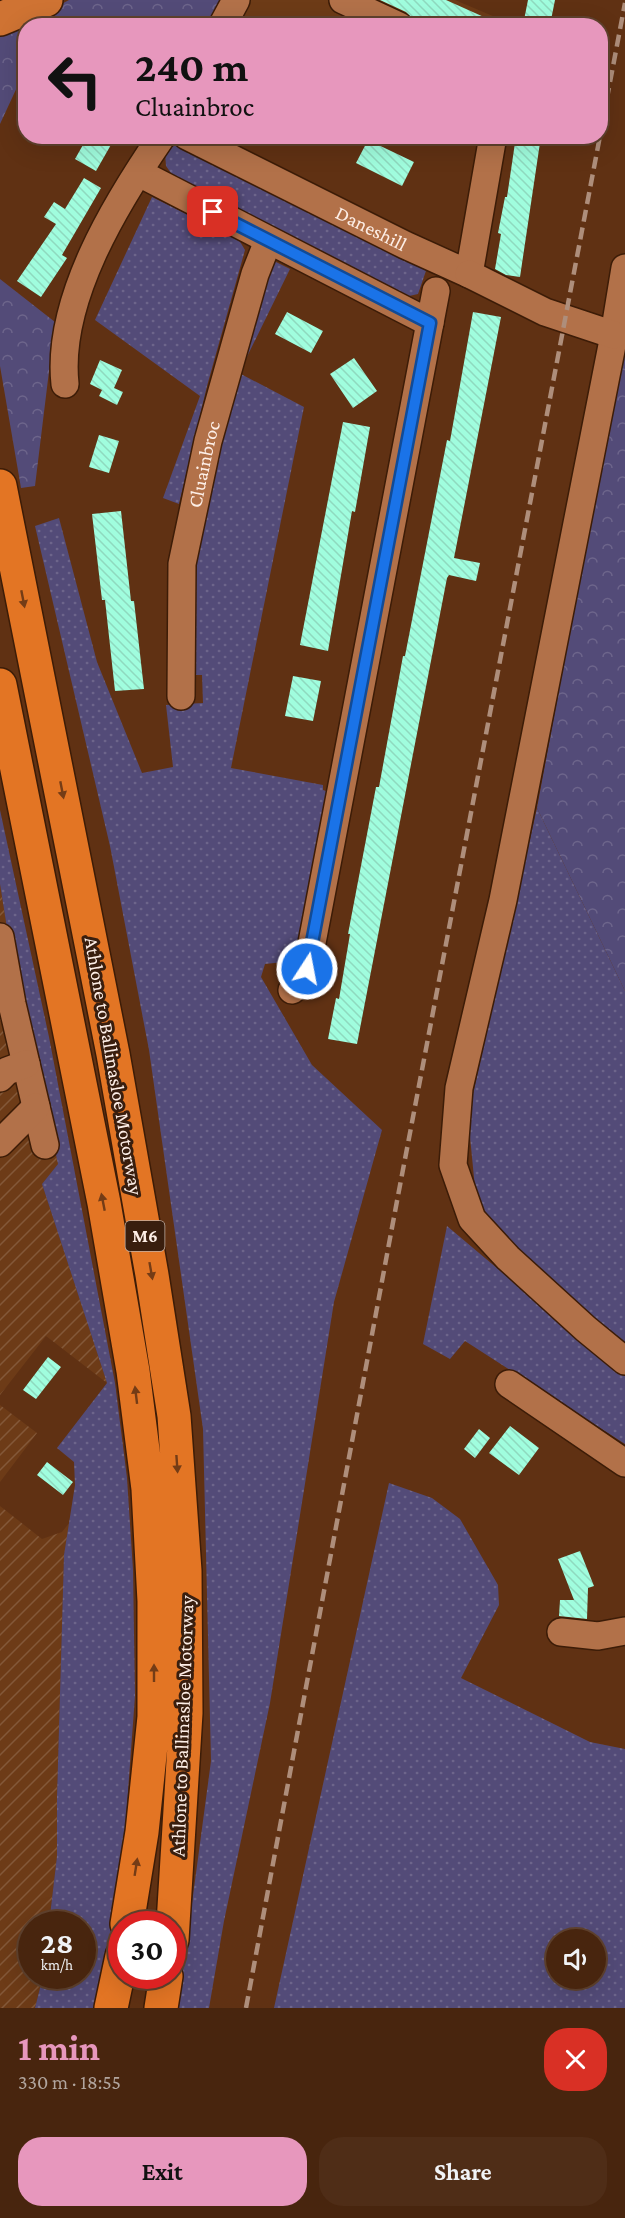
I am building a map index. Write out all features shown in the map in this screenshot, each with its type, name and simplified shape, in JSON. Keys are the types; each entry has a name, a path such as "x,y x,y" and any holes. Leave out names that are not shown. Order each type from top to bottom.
{"highway":[{"name":"Athlone to Ballinasloe Motorway","path":"0,486 113,1054 174,1416 185,1571 186,1713 174,1911"},
{"name":"Athlone to Ballinasloe Motorway","path":"1,696 106,1214 133,1371 148,1489 154,1601 154,1717 142,1832 129,1911"},
{"path":"111,2008 115,1989"},
{"path":"161,2008 164,1989"}],"main road":[{"path":"0,19 46,0"}],"street":[{"path":"226,18 236,0"},
{"path":"343,0 382,18"},
{"path":"65,384 63,367 65,342 73,305 87,267 157,144"},
{"name":"Daneshill","path":"203,144 545,312 614,335"},
{"path":"469,274 476,178 489,144"},
{"path":"139,173 430,323"},
{"name":"Cluainbroc","path":"181,696 182,564 208,441 255,274 268,241"},
{"path":"625,268 614,335 503,900 459,1088 453,1165 472,1219 508,1258 625,1361"},
{"path":"292,990 307,969 436,291"},
{"path":"0,937 6,1003 26,1064 45,1145"},
{"path":"0,1078 7,1071 26,1064"},
{"path":"0,1143 36,1107"},
{"path":"509,1384 625,1463"},
{"path":"561,1632 598,1636 625,1631"}],"shaded area":[{"path":"250,0 455,0 497,18 240,18"},
{"path":"0,884 9,941 58,1164 42,1184 107,1383 46,1336 0,1395"},
{"path":"0,1405 37,1433 0,1482"},
{"path":"0,1506 42,1539 62,1532 70,1522 64,1555 57,1856 51,1911 18,1911 18,1989 40,1989 35,2008 0,2008"}],"green space":[{"path":"69,0 221,0 212,18 35,18"},
{"path":"18,26 18,85 0,124 0,33"},
{"path":"175,145 428,265 418,294 409,296 173,176 166,166 165,153"},
{"path":"152,197 239,240 245,250 207,386 179,504 163,498 200,396 95,320"},
{"path":"272,260 290,269 239,373 304,407 231,768 323,785 323,790 329,792 298,955 293,961 265,964 261,977 312,1065 382,1130 334,1302 270,1703 224,1921 209,2008 178,2008 181,1989 186,1989 186,1948 211,1761 203,1429 149,1050 110,846 35,526 59,518 97,662 142,773 173,767 166,705 203,703 202,675 192,675 187,600 207,469"},
{"path":"0,279 55,322 35,486 21,488 0,366"},
{"path":"625,335 625,991 537,808"},
{"path":"537,808 625,991 625,1351 486,1221 475,1188 468,1116"},
{"path":"0,810 49,1037 115,1383 127,1478 133,1570 135,1696 122,1873 116,1911 108,1911 108,1963 101,2008 35,2008 40,1989 96,1989 96,1911 51,1911 57,1856 64,1555 75,1485 74,1462 57,1448 107,1383 42,1184 58,1164 9,941 0,884"},
{"path":"447,1226 625,1376 625,1444 465,1341 450,1359 423,1344"},
{"path":"389,1483 432,1498 460,1519 498,1585 499,1605 461,1678 590,1742 625,1749 625,2008 274,2008"}],"building":[{"path":"380,0 446,0 486,18 411,18 406,12"},
{"path":"528,0 555,0 551,18 524,18"},
{"path":"83,144 111,144 96,171 75,159"},
{"path":"366,144 376,144 414,162 402,186 356,163"},
{"path":"515,144 540,144 520,277 506,275 495,269 501,234 498,233 505,197 507,197"},
{"path":"84,178 101,188 62,255 67,258 41,297 17,281 56,224 44,217 54,202 65,209"},
{"path":"287,312 323,331 311,353 275,334"},
{"path":"473,312 501,317 454,558 480,563 476,581 449,575 447,578 357,1044 328,1039 336,998 339,999 350,934 348,934 376,787 379,787 447,440 450,441"},
{"path":"354,358 377,391 353,408 330,374"},
{"path":"100,360 122,370 114,388 123,392 117,405 99,396 102,390 90,384"},
{"path":"343,422 370,427 355,512 352,511 328,651 300,645"},
{"path":"99,435 119,441 109,473 89,467"},
{"path":"121,511 144,689 115,691 105,600 102,600 92,514"},
{"path":"293,676 321,681 313,721 285,716"},
{"path":"48,1357 61,1367 36,1399 23,1390"},
{"path":"510,1426 539,1448 519,1475 489,1453"},
{"path":"479,1429 490,1438 475,1458 464,1449"},
{"path":"47,1462 73,1482 63,1495 37,1475"},
{"path":"580,1551 594,1586 588,1588 587,1619 559,1616 560,1600 574,1600 558,1559"}],"railway":[{"path":"608,93 625,3"},
{"path":"246,2008 598,144"}],"route":[{"path":"213,212 430,323 307,969"}]}
